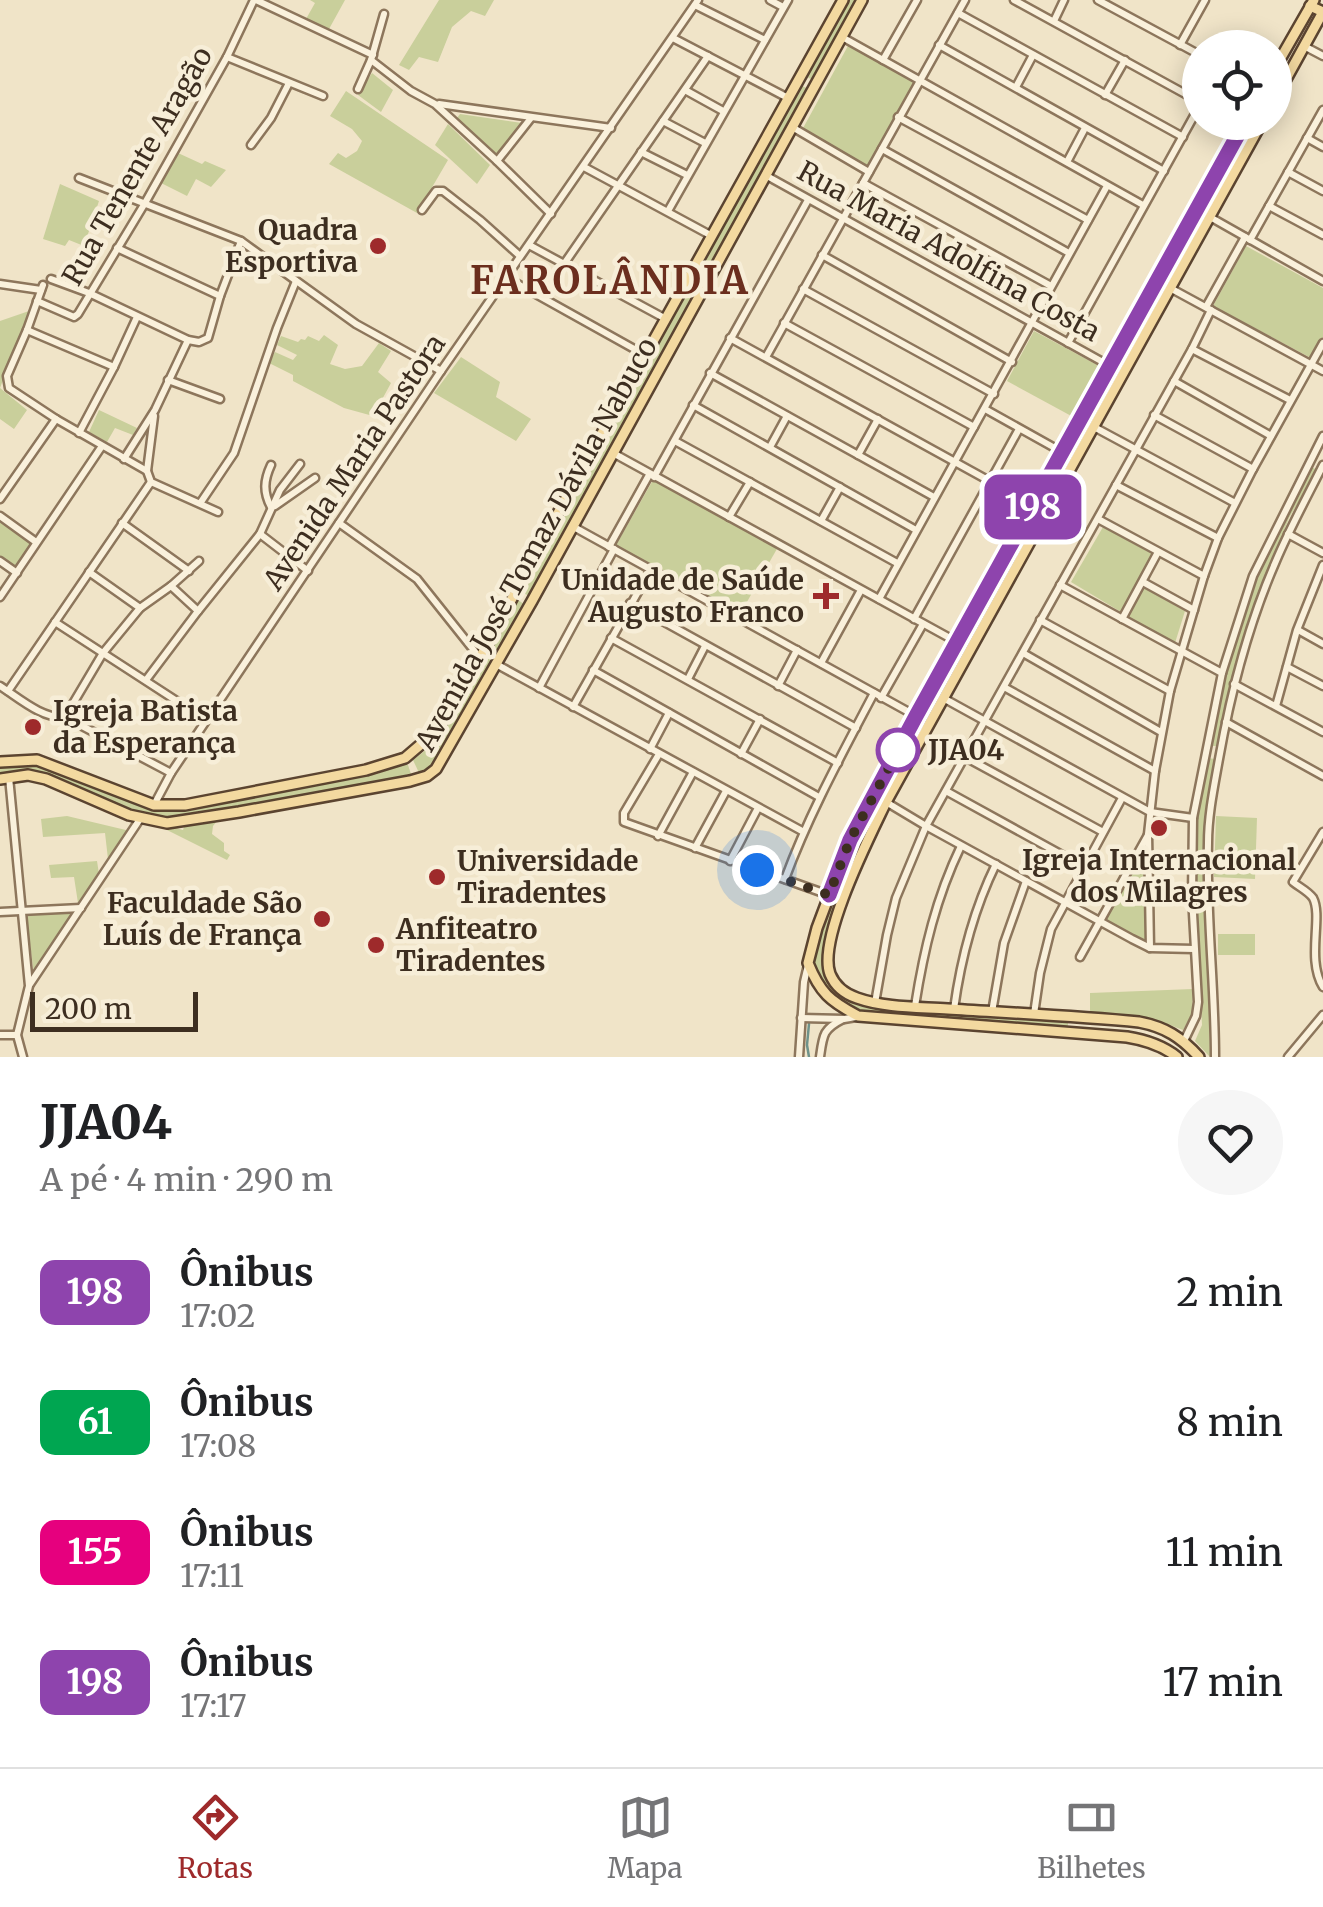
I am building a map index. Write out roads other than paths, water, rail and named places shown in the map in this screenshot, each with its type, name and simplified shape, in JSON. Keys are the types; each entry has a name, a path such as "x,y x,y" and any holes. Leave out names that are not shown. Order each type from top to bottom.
{"main road":[{"name":"Avenida José Tomaz Dávila Nabuco","path":"409,765 480,658 843,0"},
{"name":"Avenida José Tomaz Dávila Nabuco","path":"410,781 436,769 862,0"},
{"path":"1292,38 1312,3 1323,12 1292,68"},
{"path":"798,80 815,88"},
{"path":"1177,1057 1146,1040 1127,1037 858,1016 824,994 808,963 850,840 1236,140"},
{"path":"1199,1057 1184,1041 1161,1028 1124,1021 875,1003 846,994 837,985 830,974 828,948 844,896 886,802 1252,140"},
{"path":"1224,162 1237,168"},
{"path":"687,283 703,292"},
{"path":"515,592 532,601"},
{"path":"980,602 994,610"},
{"path":"0,762 23,759 52,764 132,798 173,806 390,764 409,765 410,781 167,823 140,818 46,779 28,775 4,778"},
{"path":"850,840 864,846"},
{"path":"1032,1029 1068,1028 1072,1024 1070,1020 1034,1014"},
{"path":"1124,1021 1090,1020 1085,1026 1088,1030 1127,1037"}],"street":[{"name":"Rua Tenente Aragão","path":"37,302 76,316 145,203 255,0"},
{"path":"255,0 372,57 411,91 435,104 550,214"},
{"path":"668,211 785,4 770,0"},
{"path":"883,60 917,0"},
{"path":"766,357 965,0"},
{"path":"1014,0 1182,93"},
{"path":"1054,21 1064,0"},
{"path":"1098,0 1180,45 1204,0"},
{"path":"697,2 764,40"},
{"name":"Avenida Maria Pastora","path":"154,804 338,523 697,2"},
{"path":"958,13 1182,136"},
{"path":"358,88 384,14"},
{"path":"842,37 1144,205"},
{"path":"673,38 788,98"},
{"path":"939,46 1164,171"},
{"path":"1304,46 1323,56"},
{"path":"1016,87 1033,55"},
{"path":"564,264 708,56"},
{"path":"226,57 324,96"},
{"path":"1104,95 1125,60"},
{"path":"251,145 289,84"},
{"path":"685,90 724,111"},
{"path":"435,104 611,128"},
{"path":"452,120 462,108"},
{"path":"875,1003 896,898 926,826 1174,382 1247,239 1323,110"},
{"path":"898,117 1088,220"},
{"path":"498,161 531,118"},
{"path":"662,122 705,143"},
{"path":"792,127 869,172"},
{"path":"1066,162 1085,128"},
{"path":"1307,138 1323,146"},
{"path":"1068,342 1182,139"},
{"path":"882,149 1069,253"},
{"path":"641,152 687,174"},
{"path":"584,167 713,236"},
{"path":"1288,172 1323,190"},
{"name":"Rua Maria Adolfina Costa","path":"767,176 1110,366"},
{"path":"79,178 241,242 356,324 441,371"},
{"path":"863,183 1051,286"},
{"path":"879,599 1108,186"},
{"path":"422,210 436,191 446,193 520,256"},
{"path":"539,688 612,548 808,200"},
{"path":"1269,206 1323,235"},
{"path":"1210,216 1323,281"},
{"path":"51,279 199,342 208,338 241,242"},
{"path":"529,245 666,319"},
{"path":"118,248 220,296"},
{"path":"822,255 1012,362"},
{"path":"506,278 646,356"},
{"path":"202,502 234,452 296,280"},
{"path":"0,284 42,288 7,376 14,393 147,471"},
{"path":"1170,288 1323,372"},
{"path":"803,289 994,394"},
{"path":"80,433 137,317"},
{"path":"784,323 974,427"},
{"path":"27,330 114,367"},
{"path":"730,338 1034,506"},
{"path":"124,459 155,410 188,340"},
{"path":"1150,948 1148,834 1170,690 1218,538 1323,344"},
{"path":"1192,348 1290,400"},
{"path":"710,374 934,497"},
{"path":"168,380 220,399"},
{"path":"1174,382 1270,436"},
{"path":"693,406 916,530"},
{"path":"985,409 1063,452"},
{"path":"155,410 147,471 151,482 218,512"},
{"path":"1154,415 1252,469"},
{"path":"770,448 787,416"},
{"path":"0,499 56,419"},
{"path":"858,455 878,419"},
{"path":"1094,427 1235,504"},
{"path":"914,619 1018,429"},
{"path":"1184,1041 1196,1016 1192,964 1193,818 1222,673 1253,576 1323,436"},
{"path":"675,440 897,564"},
{"path":"0,598 102,446"},
{"path":"613,453 957,642"},
{"path":"1215,1057 1208,838 1219,757 1234,684 1259,603 1323,465 1311,459"},
{"path":"146,680 260,534 286,480 300,464"},
{"path":"271,465 265,488 272,508"},
{"path":"272,508 314,478"},
{"path":"151,482 55,622 4,688 54,718 65,717 171,773"},
{"path":"730,518 750,482"},
{"path":"1116,485 1218,538"},
{"path":"821,521 840,487"},
{"path":"0,516 36,542"},
{"path":"1098,519 1204,576"},
{"path":"338,523 416,580 480,658"},
{"path":"122,524 189,570"},
{"path":"572,526 916,716"},
{"path":"260,534 308,571"},
{"path":"1288,534 1323,553"},
{"path":"1122,619 1158,552"},
{"path":"0,561 17,573"},
{"path":"65,717 103,653 140,608 198,561"},
{"path":"1276,706 1297,630 1323,565"},
{"path":"573,707 651,569"},
{"path":"89,572 140,608"},
{"path":"1143,582 1194,610"},
{"path":"1060,585 1222,673"},
{"path":"171,586 198,611"},
{"path":"821,664 861,590"},
{"path":"1311,592 1323,598"},
{"path":"630,603 856,728"},
{"path":"1040,620 1170,690"},
{"path":"55,622 206,720"},
{"path":"785,879 802,831 856,728 924,624"},
{"path":"1297,630 1323,644"},
{"path":"610,638 838,763"},
{"path":"688,680 706,646"},
{"path":"778,686 797,650"},
{"path":"1023,653 1161,732"},
{"path":"496,664 802,831"},
{"path":"1287,667 1323,686"},
{"path":"593,670 819,797"},
{"path":"1234,684 1323,732"},
{"path":"1004,687 1155,771"},
{"path":"944,699 1150,812 1193,818"},
{"path":"650,749 669,713"},
{"path":"742,754 760,719"},
{"path":"1226,722 1323,776"},
{"path":"659,754 624,813 624,822 829,895"},
{"path":"1204,755 1219,757"},
{"path":"964,757 1104,832"},
{"path":"658,836 692,772"},
{"path":"4,778 29,986"},
{"path":"695,848 726,791"},
{"path":"946,791 1084,867"},
{"path":"1034,1014 1051,929 1122,798"},
{"path":"886,802 1150,948 1194,949"},
{"path":"730,861 758,808"},
{"path":"24,1057 16,1035 29,986 140,818"},
{"path":"1323,832 1293,882 1311,896 1318,909 1316,966 1323,987"},
{"path":"1080,958 1148,834"},
{"path":"915,1006 933,915 961,846"},
{"path":"954,1009 969,929 996,864"},
{"path":"992,1012 1004,944 1026,881"},
{"path":"0,912 81,908"},
{"path":"799,1057 808,963"},
{"path":"1288,1057 1323,1015"},
{"path":"801,1018 858,1016"},
{"path":"820,1057 826,1030 844,1019"},
{"path":"0,1036 16,1035"}],"waterway":[{"path":"809,1024 809,1057"}],"place":[{"name":"Quadra Esportiva","path":"378,246"},
{"name":"Unidade de Saúde Augusto Franco","path":"826,596"},
{"name":"Igreja Batista da Esperança","path":"33,727"},
{"name":"JJA04","path":"898,750"},
{"name":"Igreja Internacional dos Milagres","path":"1159,828"},
{"name":"Universidade Tiradentes","path":"437,877"},
{"name":"Faculdade São Luís de França","path":"322,919"},
{"name":"Anfiteatro Tiradentes","path":"376,945"}],"district":[{"name":"FAROLÂNDIA","path":"610,281"}]}
